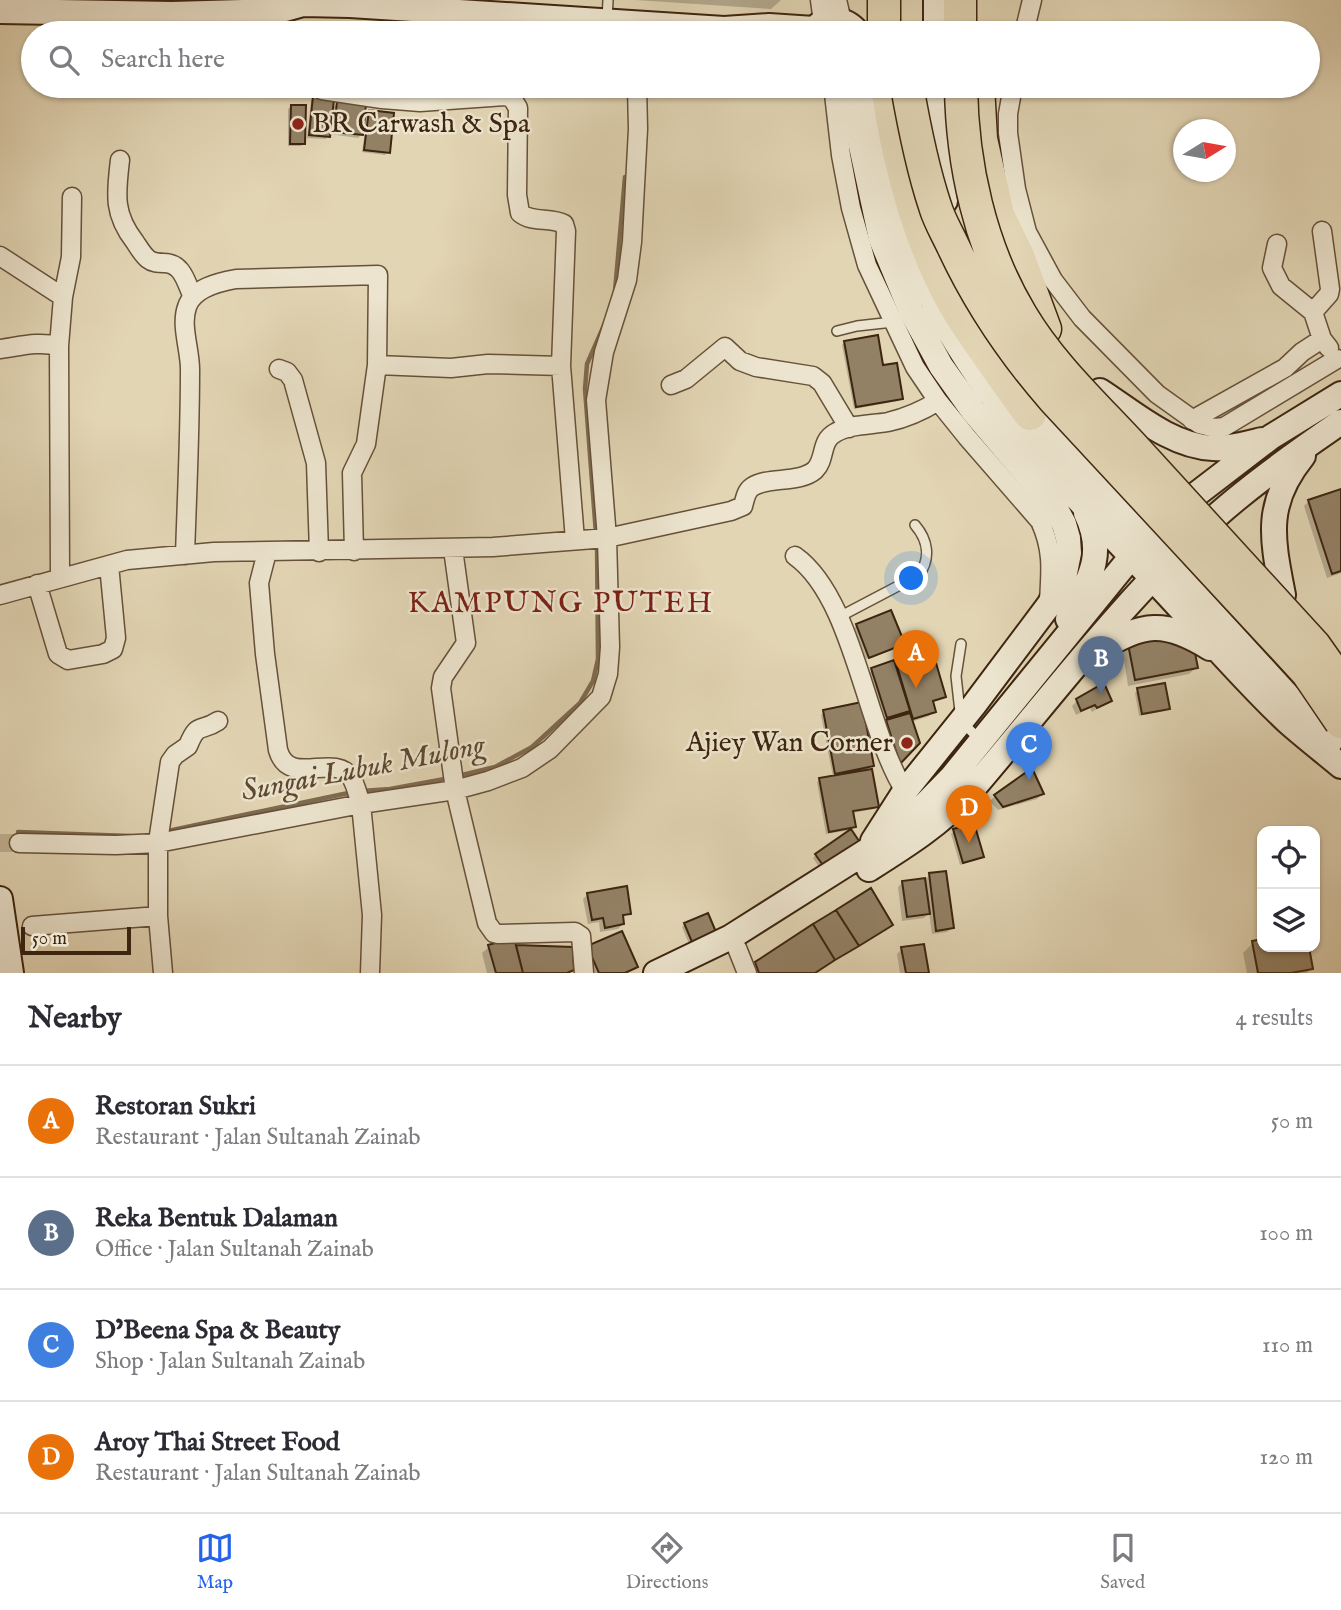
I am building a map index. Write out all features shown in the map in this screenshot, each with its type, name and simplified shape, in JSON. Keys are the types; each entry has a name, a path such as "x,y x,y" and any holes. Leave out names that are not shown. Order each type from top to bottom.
{"highway":[{"path":"884,0 884,21"},
{"path":"902,0 903,21"},
{"path":"960,0 960,21"},
{"path":"976,0 977,21"},
{"path":"889,98 903,169 915,209 954,303 1030,414"},
{"path":"909,98 920,153 936,209 971,284 995,324 1021,361 1053,398 1307,672 1341,722"},
{"path":"962,98 967,164 980,220 1020,314 1064,373 1314,645 1341,684"},
{"path":"979,98 981,139 998,215 1018,256 1045,329"}],"main road":[{"path":"936,0 936,21"},
{"path":"7,12 278,12 296,2 608,11 625,21"},
{"path":"847,98 852,104 881,239 911,311 941,366 973,411 1056,509 1064,524 1069,553 1059,561 1064,578 1049,605 905,791 867,851"},
{"path":"871,98 875,106 887,176 917,267 938,310 990,396 1079,500 1139,549 1243,644 1327,737 1341,757"},
{"path":"935,98 934,121 944,196 970,291 992,341 1030,414 1139,549"},
{"path":"944,98 964,194 983,249 1007,290 1045,329 1341,662"},
{"path":"1100,391 1179,440 1197,446 1216,449 1271,438"},
{"path":"656,973 731,937 867,851 921,810 982,742 1139,549 1194,496 1271,438 1341,394"},
{"path":"687,973 737,948 915,841 945,818 1161,571 1214,518 1287,460 1341,422"},
{"path":"1283,595 1274,544 1274,515 1279,492 1290,472 1320,437"},
{"path":"1046,664 1094,565 1097,550 1094,532 1079,500"},
{"path":"1161,571 1248,680 1288,721 1341,766"},
{"path":"1243,644 1226,609 1227,593 1231,585 1244,577 1255,576 1283,595"},
{"path":"1082,660 1127,633 1140,629 1166,628 1192,637 1248,680"},
{"path":"0,899 11,973"}],"street":[{"path":"1027,21 1032,0"},
{"path":"375,98 419,102 476,98"},
{"path":"512,98 518,108 517,194 520,213 526,218 558,220 564,224 566,231 561,366 575,540"},
{"path":"19,843 116,845 158,842 358,796 456,790 522,768 550,749 601,697 608,674 610,647 596,400 604,352 626,281 632,242 637,98"},
{"path":"840,98 841,155 851,208 867,265 893,322 915,368 967,437 1030,507 1040,521 1059,561"},
{"path":"1011,98 1008,114 1010,156 1027,232 1039,257 1082,318 1118,356 1157,394 1192,420 1208,428 1224,427 1339,361 1322,338 1313,312 1282,288 1272,268 1277,244"},
{"path":"120,160 116,192 123,227 148,259 172,263 179,268 193,297"},
{"path":"60,577 59,346 71,257 72,197"},
{"path":"1313,312 1329,294 1330,289 1322,231"},
{"path":"0,256 64,298"},
{"path":"185,555 191,368 186,322 187,307 193,297 217,283 236,279 379,275 377,365 366,444 352,473 354,551"},
{"path":"1192,420 1285,368 1322,338"},
{"path":"0,349 43,342 59,346"},
{"path":"671,385 687,379 725,347 740,361 756,367 813,376 822,383 849,428"},
{"path":"377,365 451,369 488,364 561,366"},
{"path":"279,369 288,372 293,380 316,463 319,552"},
{"path":"0,595 127,560 267,552 453,549 605,538 743,506 747,493 753,486 803,476 815,470 824,444 833,433 910,416 938,401"},
{"path":"453,549 466,642 441,684 456,790 489,928 498,934 575,932 581,936 584,973"},
{"path":"267,552 259,583 265,654 281,759 293,768 342,770 351,776 358,796 372,915 370,973"},
{"path":"795,556 808,566 839,617 888,762 905,791"},
{"path":"37,584 58,654 68,660 103,654 113,649 116,638 110,565"},
{"path":"163,973 158,916 158,842 172,758 188,746 191,735 218,721"},
{"path":"32,926 158,916"},
{"path":"737,948 747,973"}],"lane":[{"path":"837,331 893,322"},
{"path":"839,617 919,575 928,556 922,532 915,525"},
{"path":"961,644 956,676 961,721 982,742"}],"building":[{"path":"313,98 334,99 330,137 309,135"},
{"path":"337,101 366,104 363,135 334,132"},
{"name":"BR Carwash & Spa","path":"291,105 306,105 305,144 290,144"},
{"path":"369,110 394,113 390,153 364,150"},
{"path":"878,335 883,365 897,363 903,399 856,407 844,341"},
{"path":"1341,489 1341,571 1332,574 1308,500"},
{"path":"891,610 905,644 869,658 856,624"},
{"path":"1177,635 1193,643 1198,668 1135,680 1128,644"},
{"path":"920,656 923,667 936,663 946,697 933,701 936,712 913,719 896,663"},
{"path":"894,660 910,711 887,718 871,668"},
{"path":"1104,683 1112,701 1081,711 1076,699"},
{"path":"1165,683 1170,709 1142,714 1137,688"},
{"path":"862,702 874,766 835,774 823,710"},
{"path":"910,713 920,743 900,764 886,720"},
{"path":"1032,768 1044,794 1003,807 994,795"},
{"path":"872,769 879,807 853,811 856,827 829,832 819,778"},
{"path":"974,823 984,857 963,863 953,829"},
{"path":"851,829 863,847 827,871 815,854"},
{"path":"946,871 954,928 936,931 929,873"},
{"path":"925,878 930,914 907,917 902,881"},
{"path":"627,886 631,914 623,915 624,924 605,928 603,918 592,920 587,893"},
{"path":"871,888 893,925 859,946 836,910"},
{"path":"836,910 859,946 835,960 813,924"},
{"path":"708,913 716,932 692,942 684,923"},
{"path":"813,924 835,960 815,973 759,973 755,962"},
{"path":"622,931 638,967 625,973 599,973 587,946"},
{"path":"514,938 523,973 496,973 488,945"},
{"path":"1257,940 1257,952 1310,952 1313,969 1291,973 1258,973 1252,941"},
{"path":"924,944 929,973 906,973 901,947"},
{"path":"516,945 573,947 574,970 567,973 523,973"}],"waterway":[{"name":"Sungai Lubuk Mulong","path":"615,291 625,177"},
{"name":"Sungai Lubuk Mulong","path":"596,534 585,389 587,364 605,323"},
{"name":"Sungai Lubuk Mulong","path":"458,776 495,767 532,747 580,703 593,681 598,659 597,542"},
{"name":"Sungai Lubuk Mulong","path":"362,791 390,789 450,778"},
{"name":"Sungai Lubuk Mulong","path":"163,832 353,792"},
{"name":"Sungai Lubuk Mulong","path":"18,832 130,836"}],"tunnel":[{"path":"0,843 19,843"}],"place":[{"name":"BR Carwash & Spa","path":"298,124"},
{"name":"Restoran Sukri","path":"916,688"},
{"name":"Reka Bentuk Dalaman","path":"1101,694"},
{"name":"Ajiey Wan Corner","path":"907,743"},
{"name":"D’Beena Spa & Beauty","path":"1029,780"},
{"name":"Aroy Thai Street Food","path":"969,843"}],"district":[{"name":"KAMPUNG PUTEH","path":"561,604"}]}
